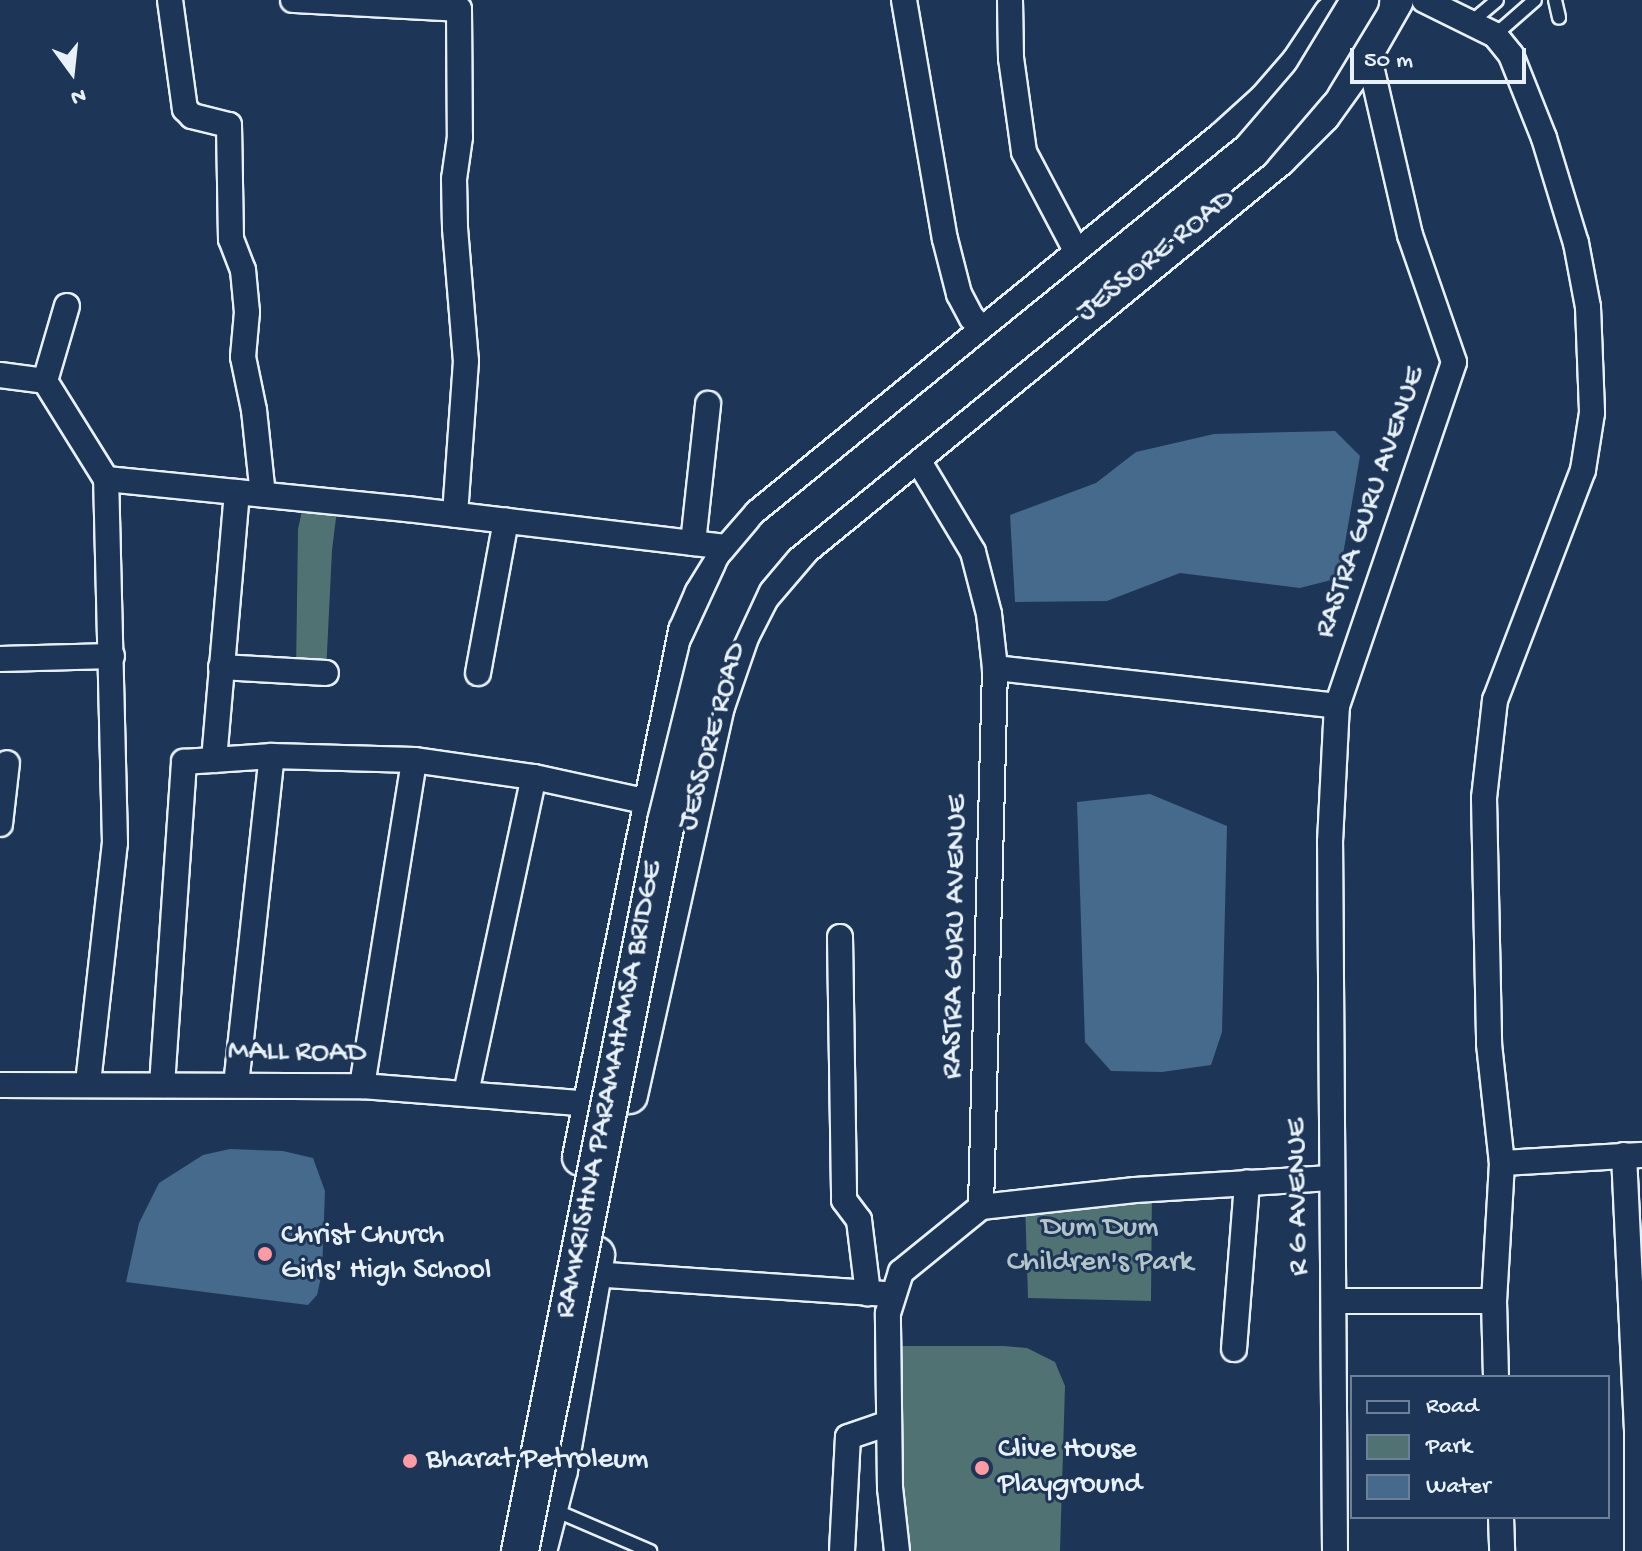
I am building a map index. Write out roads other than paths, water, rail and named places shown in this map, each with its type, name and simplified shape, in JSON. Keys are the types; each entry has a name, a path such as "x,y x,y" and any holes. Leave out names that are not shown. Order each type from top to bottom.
{"main road":[{"name":"RAMKRISHNA PARAMAHAMSA BRIDGE","path":"520,1551 666,822 708,652 744,574 776,536 1251,151 1311,81 1360,0"},
{"name":"JESSORE ROAD","path":"538,1551 559,1470 593,1274 633,1077 716,706 741,634 761,595 803,546 1278,158 1322,114 1367,49 1395,0"},
{"name":"JESSORE ROAD","path":"505,1551 591,1104 687,632 703,595 734,548 762,516 1080,258 1267,101 1333,12"}],"street":[{"path":"170,0 185,109 192,116 229,125 231,239 243,270 247,312 243,357 254,410 263,495"},
{"path":"293,0 460,5 460,137 454,179 466,361 455,515"},
{"path":"904,0 945,239 959,294 972,318 988,333"},
{"path":"1010,0 1011,58 1024,152 1080,258"},
{"path":"1424,0 1452,5 1470,23 1495,35 1511,55 1544,138 1576,243 1588,307 1592,413 1583,470 1495,700 1484,798 1489,1044 1502,1163 1494,1301 1496,1375"},
{"path":"1333,12 1367,49"},
{"name":"RASTRA GURU AVENUE","path":"1330,842 1337,706 1454,362 1410,235 1367,49"},
{"path":"67,306 45,381 106,479 112,656 115,843 88,1083"},
{"path":"0,375 45,381"},
{"path":"693,543 708,404"},
{"name":"RASTRA GURU AVENUE","path":"915,455 973,552 989,614 995,668 981,1207"},
{"path":"106,479 734,548 781,572"},
{"path":"214,760 237,492"},
{"path":"478,673 506,521"},
{"path":"0,659 112,656"},
{"path":"221,667 326,673"},
{"path":"995,668 1337,706"},
{"path":"162,1085 184,762 272,756 414,760 534,777 653,803"},
{"path":"236,1085 272,756"},
{"path":"362,1086 414,760"},
{"path":"0,824 7,763"},
{"path":"466,1093 534,777"},
{"name":"R G AVENUE","path":"1330,842 1335,1551"},
{"path":"840,937 844,1200 859,1220 868,1293"},
{"name":"MALL ROAD","path":"0,1085 362,1086 466,1093 585,1107 591,1104"},
{"path":"1502,1163 1633,1155 1637,1551"},
{"path":"897,1551 890,1488 888,1313 901,1272 981,1207 1135,1190 1331,1178"},
{"path":"1234,1349 1247,1183"},
{"path":"593,1274 894,1295"},
{"path":"1334,1301 1494,1301"},
{"path":"842,1551 848,1437 889,1423"},
{"path":"1501,1519 1502,1551"}],"lane":[{"path":"1470,23 1497,0"},
{"path":"1495,35 1535,0"},
{"path":"1555,0 1559,18"},
{"path":"549,1508 650,1551"}],"water":[{"path":"1335,431 1360,456 1339,578 1300,588 1180,573 1107,601 1015,602 1010,515 1096,483 1136,452 1214,434"},
{"path":"1150,794 1227,826 1222,1032 1211,1065 1162,1072 1111,1071 1085,1042 1077,802"},
{"path":"230,1149 283,1151 313,1158 325,1191 322,1273 317,1295 308,1305 126,1282 139,1223 159,1183 203,1155"}],"place":[{"name":"Christ Church Girls' High School","path":"265,1254"},
{"name":"Bharat Petroleum","path":"410,1461"},
{"name":"Clive House Playground","path":"982,1468"}],"park label":[{"name":"Dum Dum Children's Park","path":"1100,1246"}]}
